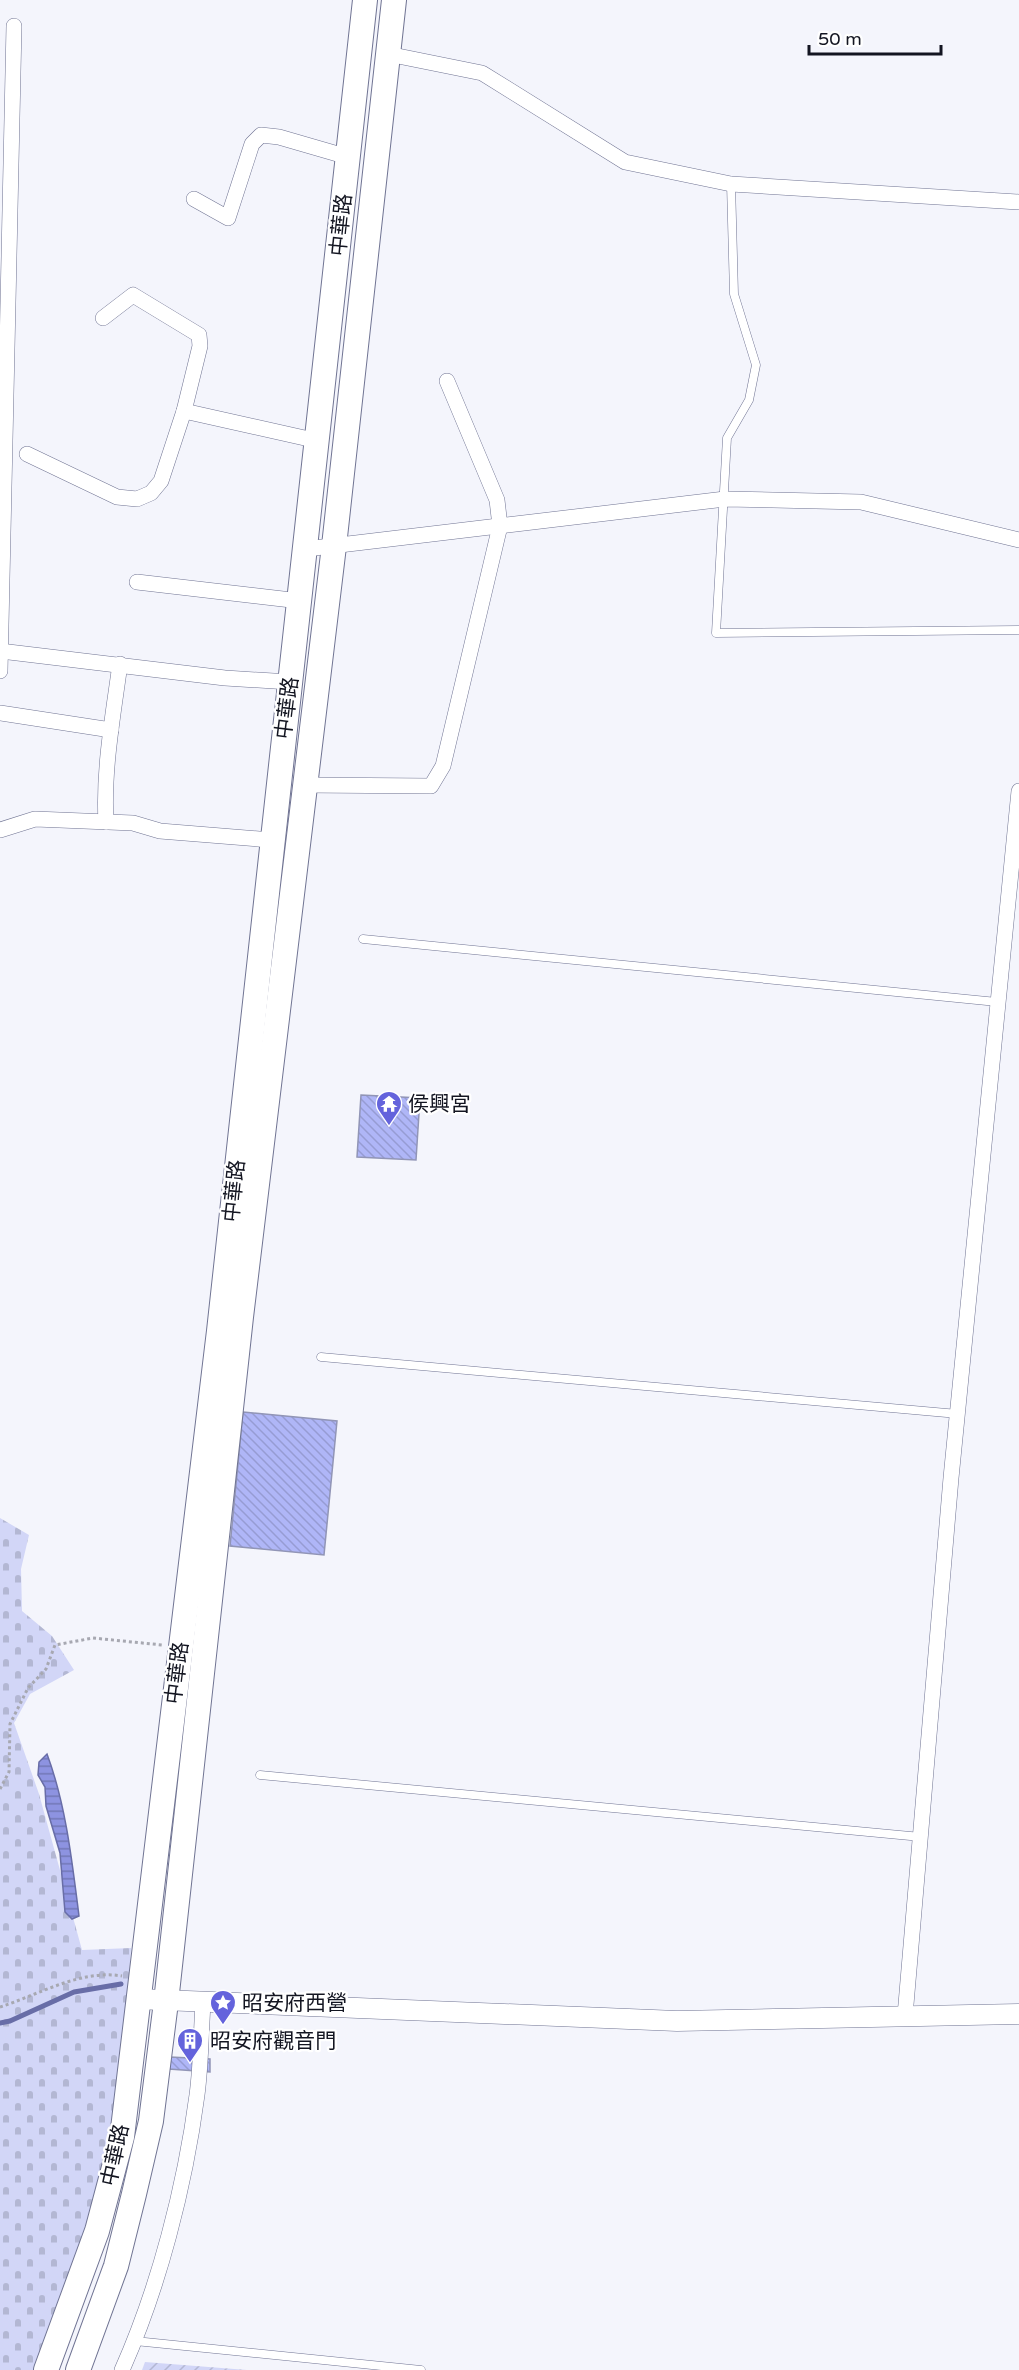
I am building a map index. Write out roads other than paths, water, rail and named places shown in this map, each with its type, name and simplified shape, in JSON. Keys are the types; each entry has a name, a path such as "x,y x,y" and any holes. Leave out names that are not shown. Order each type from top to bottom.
{"main road":[{"name":"中華路","path":"46,2370 97,2231 122,2137 220,1319 365,0"},
{"name":"中華路","path":"78,2370 116,2266 134,2194 150,2121 166,2002 241,1317 334,546 394,0"}],"street":[{"path":"0,671 14,26"},
{"path":"388,54 482,73 624,162 731,184 1019,202"},
{"path":"194,199 228,218 252,144 261,135 279,137 348,157"},
{"path":"27,454 117,497 137,499 150,493 161,481 184,411 200,346 199,335 133,295 103,318"},
{"path":"305,785 431,786 443,766 500,526 497,500 447,381"},
{"path":"184,411 318,441"},
{"path":"306,549 725,499 861,502 1019,540"},
{"path":"138,582 300,601"},
{"path":"0,651 225,678 290,682"},
{"path":"106,822 105,801 111,730 120,664"},
{"path":"0,713 111,730"},
{"path":"904,2016 958,1414 1019,791"},
{"path":"0,830 35,819 133,823 160,831 271,840"},
{"path":"138,1989 166,2002 677,2021 1019,2014"},
{"path":"123,2370 135,2341 177,2207 197,2094 203,2003"}],"lane":[{"path":"731,184 734,294 756,365 749,400 728,438 716,633 1019,630"},
{"path":"363,939 997,1002"},
{"path":"321,1357 958,1414"},
{"path":"260,1775 921,1838"},
{"path":"135,2341 421,2370"}],"water":[{"path":"47,1754 64,1813 71,1854 79,1916 72,1919 65,1912 60,1853 46,1806 45,1787 38,1775 39,1762"}],"waterway":[{"path":"0,2023 10,2021 74,1992 121,1984"}],"place":[{"name":"侯興宮","path":"389,1127"},
{"name":"昭安府西營","path":"223,2026"},
{"name":"昭安府觀音門","path":"190,2064"}]}
